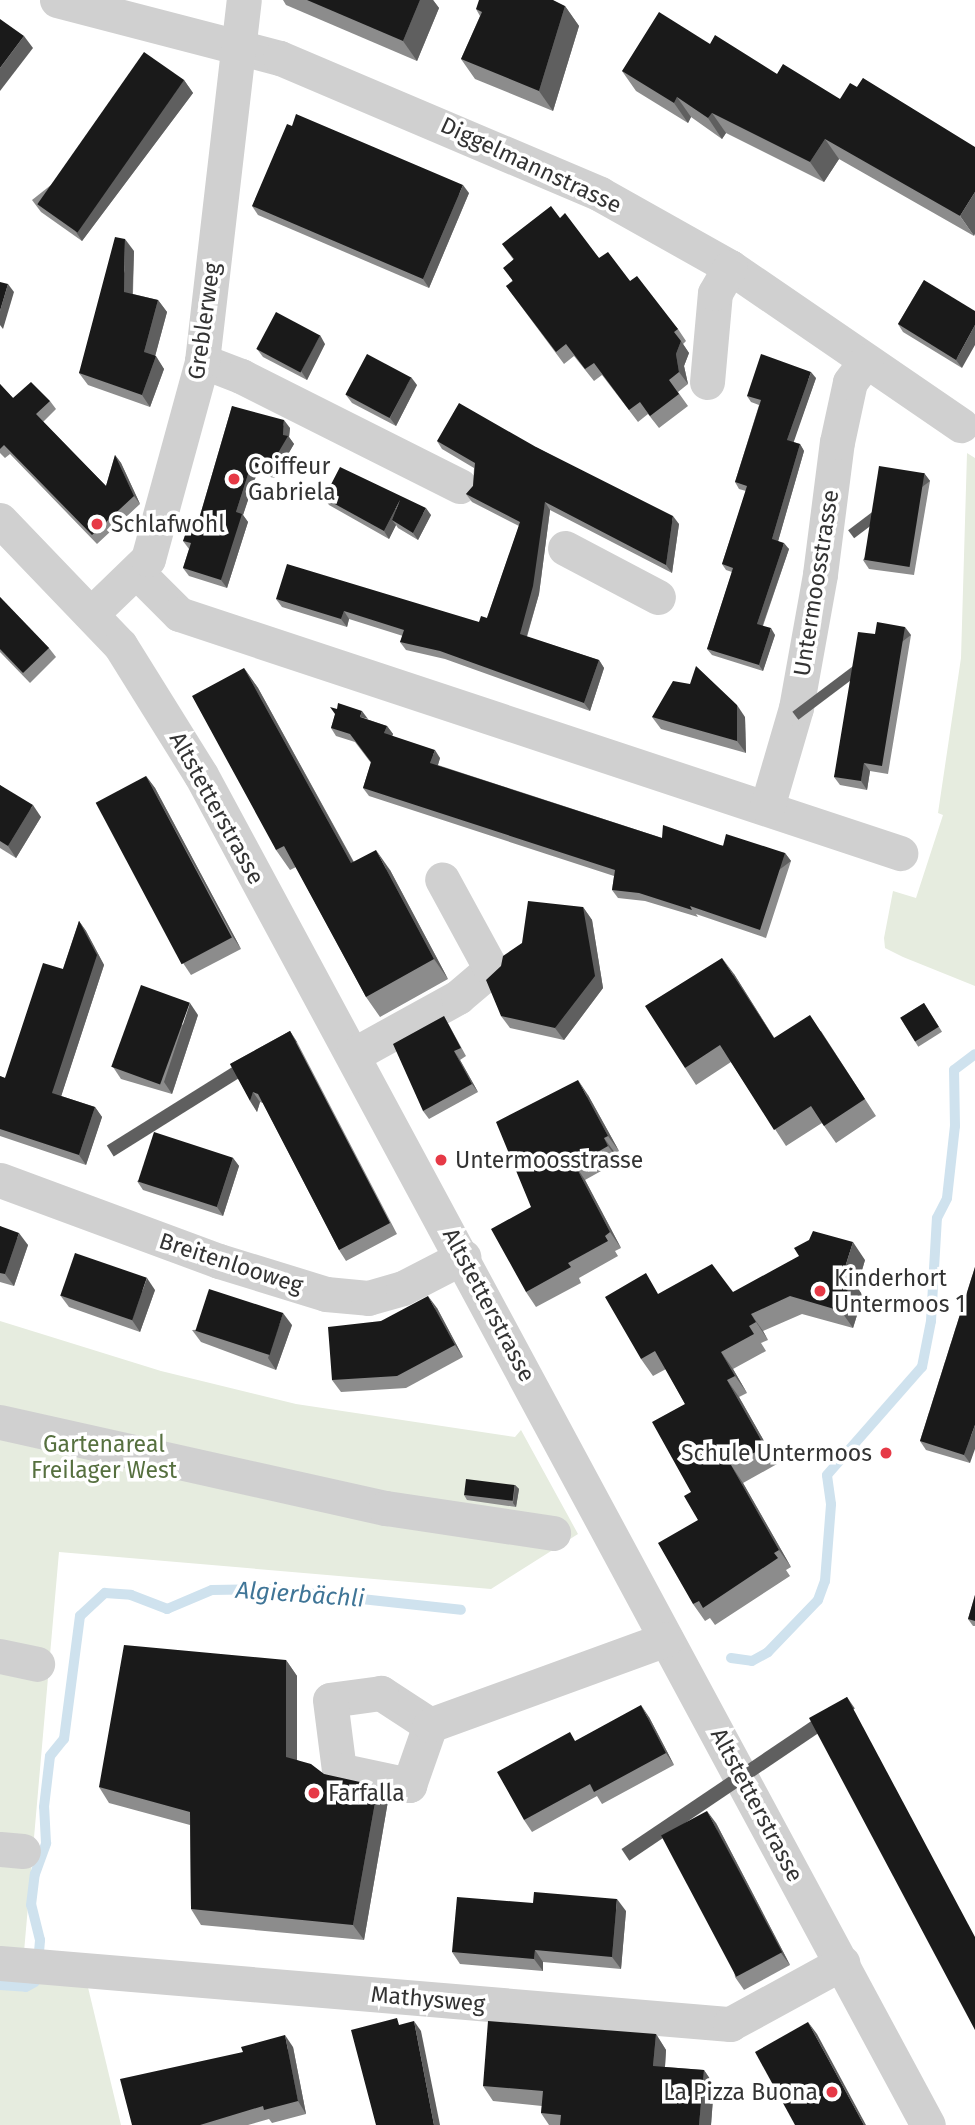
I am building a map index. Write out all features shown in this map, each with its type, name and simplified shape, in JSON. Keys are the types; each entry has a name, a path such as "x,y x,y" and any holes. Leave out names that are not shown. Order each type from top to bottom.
{"street":[{"name":"Diggelmannstrasse","path":"57,0 280,58 484,141 600,194 730,267 961,425"},
{"name":"Greblerweg","path":"91,614 148,559 202,361 244,0"},
{"path":"707,382 715,293 730,267"},
{"name":"Untermoosstrasse","path":"767,807 796,708 842,418 850,382 866,360"},
{"path":"202,361 460,486"},
{"name":"Altstetterstrasse","path":"0,520 91,614 136,666 463,1256 928,2125"},
{"path":"565,548 658,597"},
{"path":"137,572 179,614 900,853"},
{"path":"353,1055 458,997 491,969 442,878"},
{"name":"Breitenlooweg","path":"0,1180 219,1261 326,1294 368,1298 403,1288 463,1256"},
{"path":"0,1422 386,1508 553,1533"},
{"path":"430,1725 666,1639"},
{"path":"0,1656 37,1664"},
{"name":"Mathysweg","path":"0,1963 730,2024 842,1963"}],"green space":[{"path":"967,453 975,458 975,986 885,948 884,938 893,891 916,898 943,815 938,813 961,658"},
{"name":"Gartenareal Freilager West","path":"0,1321 161,1371 296,1404 515,1437 521,1430 578,1534 491,1589 59,1552 24,1952 0,1950"},
{"path":"0,1972 86,1979 121,2125 0,2125"}],"building":[{"path":"307,0 420,0 403,41"},
{"path":"479,0 553,0 565,6 539,91 461,59 482,12 476,9"},
{"path":"659,12 710,44 715,35 777,74 783,64 840,99 850,83 857,87 863,78 975,147 975,192 960,216 825,139 810,162 712,113 708,118 677,97 674,103 622,71"},
{"path":"0,19 24,36 0,68"},
{"path":"144,52 184,80 77,232 37,204"},
{"path":"296,114 463,185 423,279 252,206 287,124 292,126"},
{"path":"551,206 560,218 565,213 599,258 608,252 630,281 637,276 678,329 674,332 681,341 676,354 679,372 669,380 679,394 650,416 640,402 629,410 594,363 585,369 566,344 556,352 506,286 513,281 503,268 514,259 502,244"},
{"path":"115,237 125,239 124,292 158,300 144,352 156,356 142,395 79,373"},
{"path":"924,280 975,311 975,325 956,360 898,324"},
{"path":"0,282 8,284 0,311"},
{"path":"276,312 320,335 300,373 256,349"},
{"path":"367,354 411,377 390,418 345,395"},
{"path":"761,354 811,372 787,440 800,444 772,539 784,543 757,624 771,628 759,665 707,649 733,568 722,564 747,486 735,482 761,400 747,396"},
{"path":"31,382 50,401 36,414 106,486 115,455 134,496 92,535 4,445 0,449 0,384 13,398"},
{"path":"459,403 536,447 673,516 666,565 545,502 533,586 520,634 599,660 584,703 440,651 400,642 404,630 344,611 341,619 276,599 287,564 479,622 481,616 487,618 520,522 466,494 473,486 475,463 437,441"},
{"path":"232,406 284,420 283,435 288,436 268,470 251,465 236,512 242,514 221,580 183,568 191,543 183,541 191,517 199,519"},
{"path":"879,466 924,473 910,567 864,560"},
{"path":"340,467 426,508 413,533 392,520 400,500 384,531 324,498"},
{"path":"0,597 49,648 23,673 0,649"},
{"path":"877,622 905,627 882,766 864,763 861,781 834,777 858,632 875,634"},
{"path":"696,666 737,705 737,741 652,717 673,681 690,684"},
{"path":"244,668 351,863 376,850 434,959 366,997 284,846 276,850 192,696"},
{"path":"338,703 362,711 360,717 387,726 384,733 435,750 430,763 662,838 663,825 723,846 726,834 785,853 760,930 690,906 692,910 639,893 612,890 615,870 363,788 371,762 350,734 331,728 335,714 330,707 337,709"},
{"path":"146,776 232,938 182,964 96,803"},
{"path":"0,785 33,805 8,846 0,841"},
{"path":"528,901 583,907 595,976 555,1028 501,1016 486,980 501,966 503,956 522,943"},
{"path":"79,921 97,955 52,1093 95,1107 79,1155 0,1129 0,1076 5,1078 43,963 63,969"},
{"path":"722,958 774,1038 810,1015 865,1099 824,1126 811,1106 774,1130 720,1045 685,1068 645,1006"},
{"path":"141,985 190,1003 160,1085 111,1067"},
{"path":"924,1003 939,1027 915,1042 900,1018"},
{"path":"444,1016 461,1048 454,1051 472,1084 423,1111 393,1044"},
{"path":"290,1031 390,1223 339,1250 258,1094 253,1092 250,1101 230,1064"},
{"path":"578,1080 608,1136 604,1138 608,1146 575,1165 610,1232 605,1236 608,1241 568,1263 571,1267 526,1292 491,1229 531,1207 496,1122"},
{"path":"154,1132 233,1158 217,1207 138,1181"},
{"path":"0,1226 19,1233 5,1274 0,1273"},
{"path":"813,1231 853,1242 842,1277 851,1279 841,1311 790,1296 751,1314 756,1322 749,1326 754,1334 721,1352 735,1376 727,1380 765,1447 731,1465 779,1550 774,1553 778,1558 703,1608 699,1601 693,1604 658,1543 698,1520 684,1496 691,1492 652,1422 685,1404 655,1351 641,1359 605,1297 646,1273 658,1294 712,1264 733,1292 799,1256 794,1248 809,1240"},
{"path":"75,1253 147,1278 132,1320 60,1296"},
{"path":"975,1267 975,1425 964,1455 920,1441"},
{"path":"209,1289 283,1313 270,1355 195,1331"},
{"path":"428,1296 455,1345 397,1376 332,1380 328,1327 381,1321"},
{"path":"466,1479 515,1485 513,1501 464,1495"},
{"path":"975,1595 975,1621 968,1619"},
{"path":"124,1645 286,1660 286,1757 311,1764 324,1774 378,1786 353,1925 191,1909 190,1812 99,1787"},
{"path":"847,1697 975,1937 975,2030 809,1718"},
{"path":"641,1705 666,1753 594,1792 590,1784 524,1820 497,1772 570,1732 575,1741"},
{"path":"707,1811 782,1952 736,1977 661,1835"},
{"path":"534,1892 617,1899 612,1957 535,1950 534,1959 452,1952 457,1897 533,1903"},
{"path":"397,2018 399,2025 414,2021 434,2125 376,2125 351,2030"},
{"path":"488,2021 656,2034 653,2066 704,2070 699,2125 560,2125 561,2115 541,2113 543,2091 483,2086"},
{"path":"808,2022 864,2125 795,2125 755,2052"},
{"path":"285,2035 298,2101 264,2110 263,2106 200,2125 132,2125 120,2079 243,2052 241,2047"}],"waterway":[{"name":"Algierbächli","path":"731,1658 752,1661 768,1652 818,1600 825,1581 831,1504 827,1475 922,1367 931,1321 937,1218 947,1198 955,1126 954,1070 975,1054"},
{"name":"Algierbächli","path":"39,1952 40,1940 31,1905 35,1874 46,1843 44,1807 50,1756 64,1739 80,1616 105,1593 131,1595 167,1609 212,1590 269,1589 461,1610"},
{"name":"Algierbächli","path":"0,1985 26,1987 35,1982"}],"place":[{"name":"Coiffeur Gabriela","path":"234,479"},
{"name":"Schlafwohl","path":"97,524"},
{"name":"Untermoosstrasse","path":"441,1160"},
{"name":"Kinderhort Untermoos 1","path":"820,1291"},
{"name":"Schule Untermoos","path":"886,1453"},
{"name":"Farfalla","path":"314,1793"},
{"name":"La Pizza Buona","path":"832,2092"}]}
